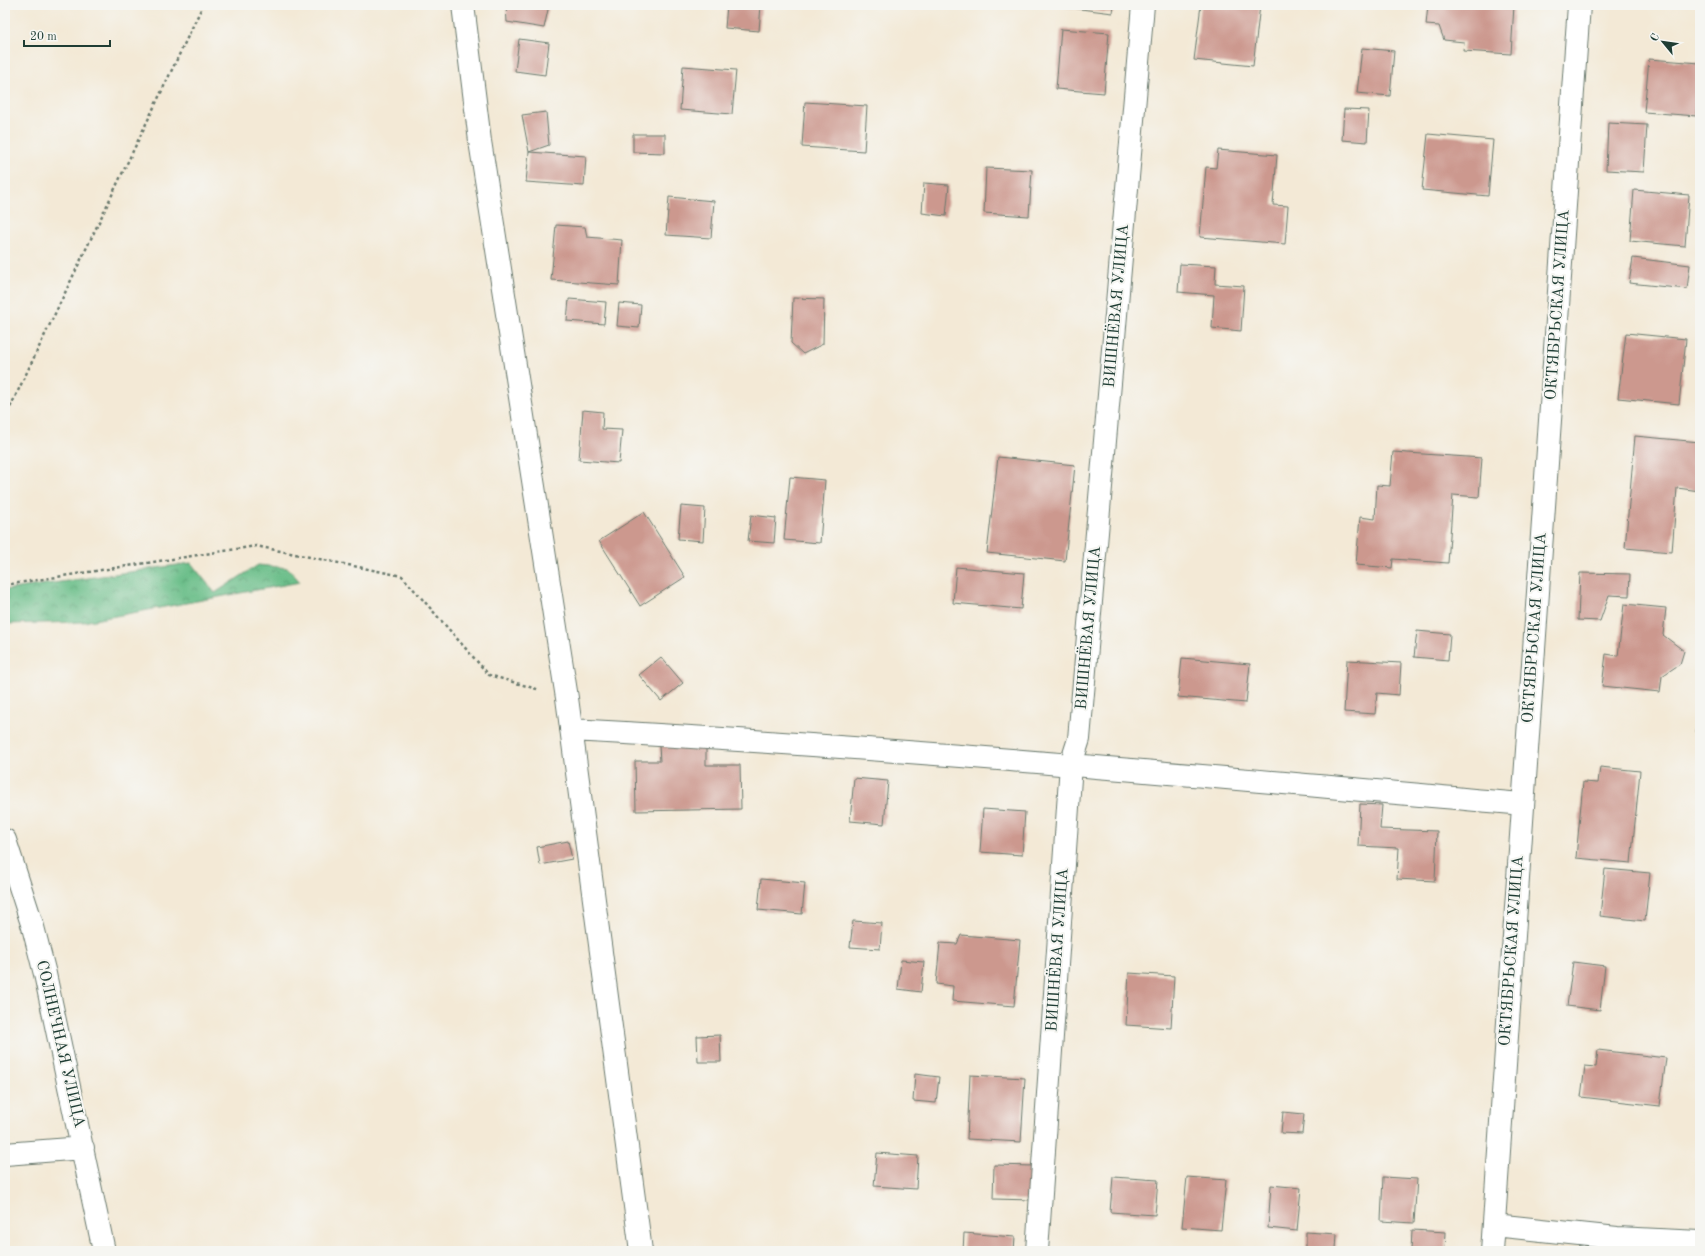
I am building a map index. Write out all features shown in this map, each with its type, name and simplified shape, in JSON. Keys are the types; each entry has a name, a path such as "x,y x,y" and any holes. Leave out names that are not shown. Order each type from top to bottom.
{"street":[{"path":"463,5 480,141 567,698 641,1251"},
{"name":"ВИШНЁВАЯ УЛИЦА","path":"1037,1251 1071,764 1079,739 1143,5"},
{"name":"ОКТЯБРЬСКАЯ УЛИЦА","path":"1492,1251 1578,5"},
{"path":"571,730 697,736 1071,764 1522,804"},
{"name":"СОЛНЕЧНАЯ УЛИЦА","path":"5,840 32,928 44,974 83,1148 104,1251"},
{"path":"5,1154 83,1148"},
{"path":"1494,1225 1617,1238 1700,1242"}],"path":[{"path":"5,418 203,5"},
{"path":"5,585 256,546 402,576 488,674 567,698"}],"green space":[{"path":"191,563 215,593 258,565 288,568 300,582 83,622 5,624 5,590"}],"building":[{"path":"506,5 549,5 544,28 507,22"},
{"path":"727,5 761,5 759,31 725,28"},
{"path":"1064,5 1114,5 1113,13 1064,7"},
{"path":"1201,5 1260,5 1253,66 1194,60"},
{"path":"1428,5 1514,5 1511,54 1463,51 1464,42 1444,40 1439,26 1426,25"},
{"path":"1061,29 1109,33 1104,93 1056,89"},
{"path":"519,39 549,43 545,75 515,71"},
{"path":"1362,48 1394,51 1390,96 1357,93"},
{"path":"1649,59 1700,63 1697,116 1644,112"},
{"path":"683,66 736,70 732,114 680,110"},
{"path":"805,102 867,106 864,151 802,147"},
{"path":"1344,109 1369,110 1367,142 1342,140"},
{"path":"546,112 549,145 529,152 522,115"},
{"path":"1608,123 1647,125 1644,172 1606,170"},
{"path":"633,134 665,134 665,153 633,152"},
{"path":"1428,134 1493,140 1488,196 1422,190"},
{"path":"1218,150 1277,155 1273,205 1288,206 1285,244 1200,237 1206,167 1216,168"},
{"path":"529,152 586,156 584,186 526,182"},
{"path":"986,168 1032,170 1029,216 984,213"},
{"path":"924,183 949,185 946,216 922,213"},
{"path":"1634,190 1689,195 1685,246 1630,241"},
{"path":"669,197 714,201 711,238 666,235"},
{"path":"556,225 585,227 587,237 622,240 619,285 551,280"},
{"path":"1633,258 1690,265 1687,289 1629,283"},
{"path":"1180,264 1216,266 1215,284 1244,286 1241,331 1212,328 1214,295 1178,292"},
{"path":"793,298 824,299 823,344 803,354 791,343"},
{"path":"569,299 606,302 604,324 567,321"},
{"path":"619,303 641,305 639,328 617,326"},
{"path":"1626,333 1686,339 1679,404 1618,398"},
{"path":"583,410 603,412 602,429 622,430 619,463 579,460"},
{"path":"1635,436 1700,442 1700,491 1677,488 1672,552 1625,548"},
{"path":"1393,452 1482,458 1479,497 1453,495 1448,563 1393,559 1392,568 1356,565 1360,517 1375,519 1377,485 1390,486"},
{"path":"998,457 1075,465 1065,561 987,553"},
{"path":"790,477 825,480 820,543 784,540"},
{"path":"681,506 705,508 703,541 678,539"},
{"path":"644,512 685,577 640,606 599,541"},
{"path":"751,515 776,518 774,543 748,541"},
{"path":"956,567 1024,573 1021,609 953,603"},
{"path":"1580,573 1630,574 1629,596 1609,595 1600,621 1578,620"},
{"path":"1624,604 1666,608 1663,635 1684,651 1680,664 1662,676 1660,692 1602,686 1606,654 1618,656"},
{"path":"1417,631 1450,634 1448,660 1414,657"},
{"path":"661,657 683,683 661,701 639,675"},
{"path":"1182,658 1250,664 1246,703 1178,697"},
{"path":"1347,660 1401,663 1399,695 1377,693 1375,714 1344,712"},
{"path":"1700,709 1700,733 1696,732"},
{"path":"706,745 706,765 740,765 741,809 636,811 635,761 660,761 659,746"},
{"path":"1600,767 1640,771 1631,863 1576,858 1583,782 1598,783"},
{"path":"854,778 888,781 884,824 850,821"},
{"path":"1360,804 1382,805 1380,829 1437,831 1435,881 1397,879 1399,848 1358,846"},
{"path":"983,809 1025,812 1022,855 980,852"},
{"path":"568,841 572,859 540,865 537,847"},
{"path":"1605,869 1650,873 1645,921 1600,916"},
{"path":"761,879 805,883 802,914 758,910"},
{"path":"853,921 882,923 880,949 850,947"},
{"path":"961,935 1020,940 1014,1006 952,1001 953,986 936,984 940,943 957,944"},
{"path":"901,960 924,962 921,992 898,989"},
{"path":"1573,962 1605,966 1600,1010 1567,1006"},
{"path":"1129,973 1174,976 1171,1028 1126,1025"},
{"path":"720,1035 721,1062 698,1062 697,1036"},
{"path":"1598,1050 1666,1058 1660,1106 1581,1097 1585,1066 1596,1067"},
{"path":"915,1074 939,1077 936,1103 913,1101"},
{"path":"970,1075 1025,1078 1021,1142 967,1139"},
{"path":"1283,1112 1304,1114 1302,1134 1281,1133"},
{"path":"877,1153 918,1156 916,1189 874,1186"},
{"path":"994,1165 1033,1166 1032,1200 993,1199"},
{"path":"1113,1177 1158,1180 1155,1215 1110,1212"},
{"path":"1187,1177 1226,1180 1221,1230 1182,1227"},
{"path":"1383,1177 1417,1179 1414,1223 1381,1221"},
{"path":"1271,1185 1301,1188 1297,1231 1268,1228"},
{"path":"1412,1230 1446,1232 1445,1251 1411,1251"},
{"path":"1306,1232 1337,1234 1336,1249 1306,1248"},
{"path":"964,1233 1015,1237 1014,1251 963,1251"}]}
